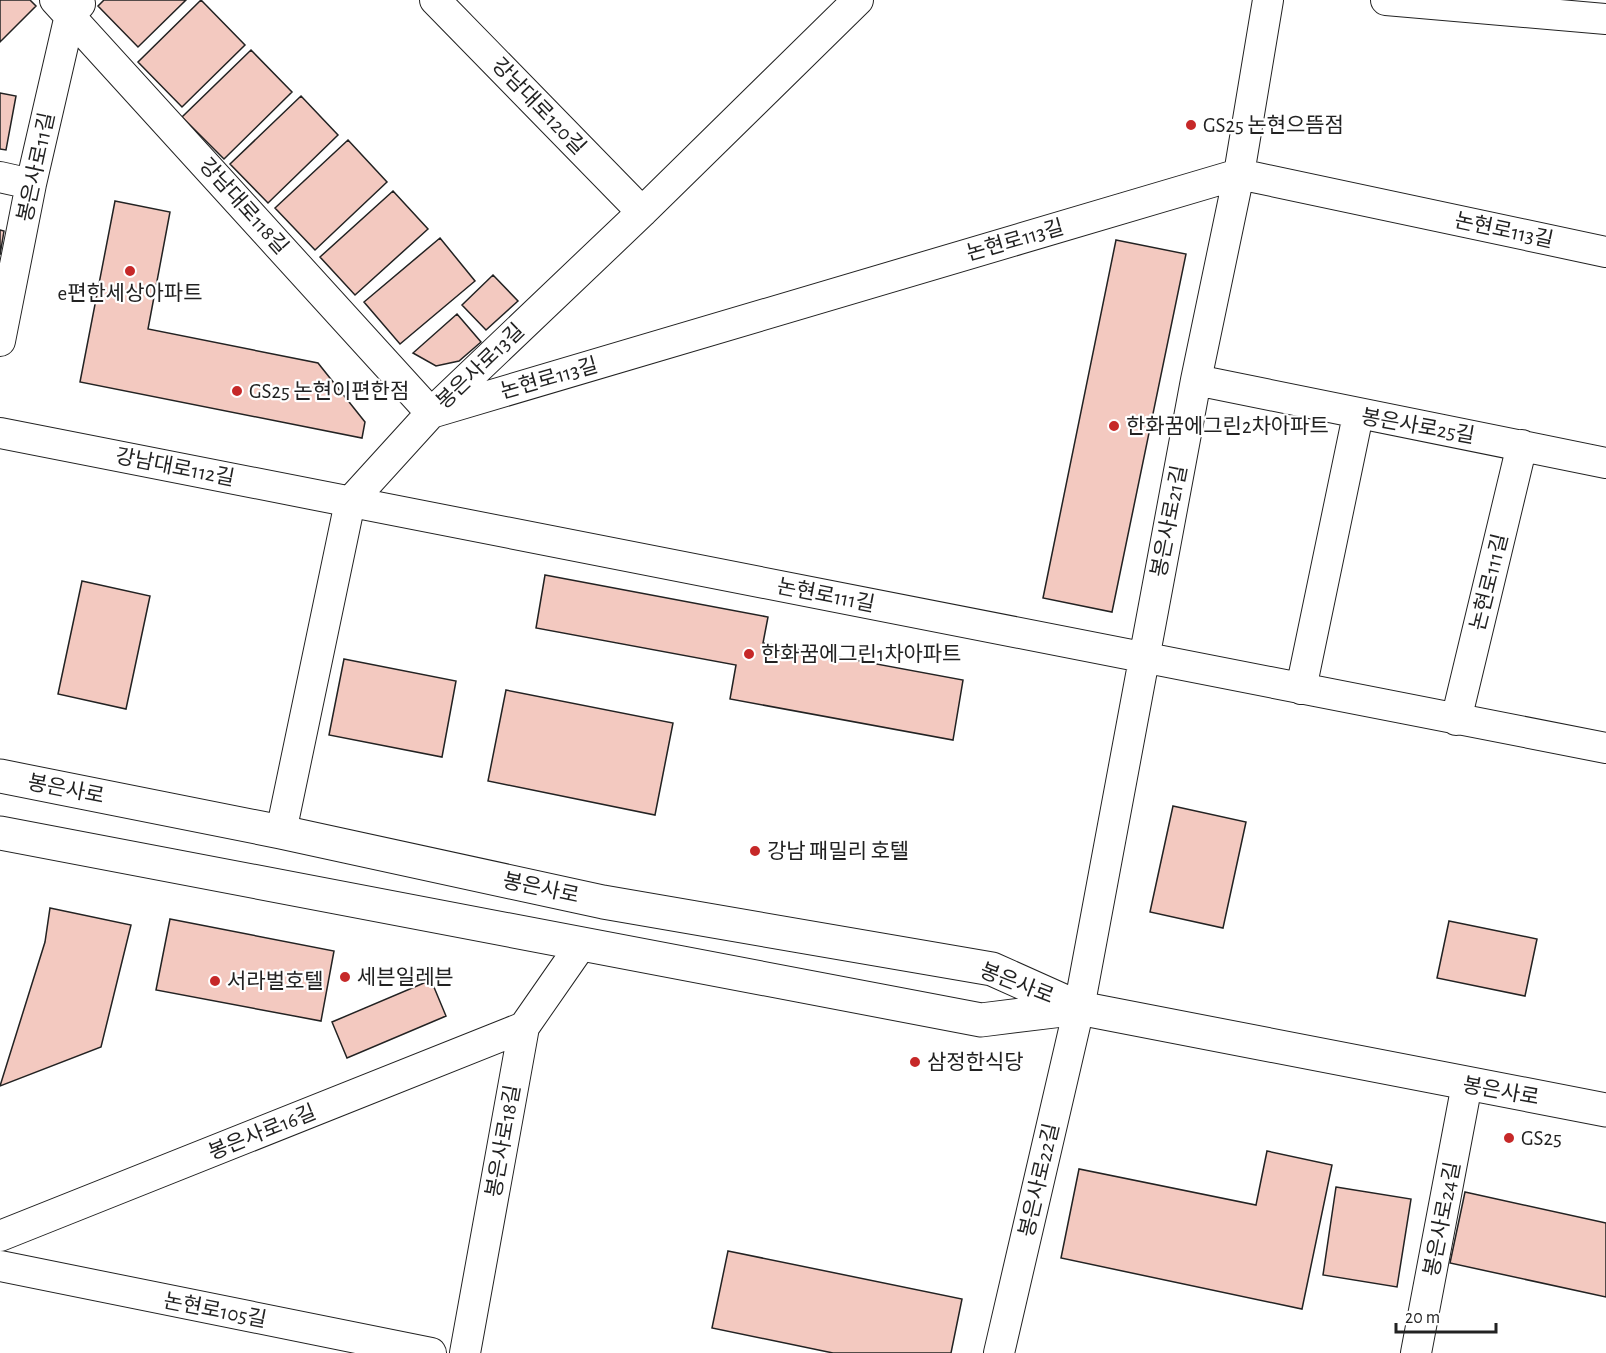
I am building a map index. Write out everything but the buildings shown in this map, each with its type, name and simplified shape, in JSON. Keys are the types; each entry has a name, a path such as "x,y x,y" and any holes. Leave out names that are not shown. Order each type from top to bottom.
{"main road":[{"name":"봉은사로","path":"0,776 281,832 603,902 992,969 1078,1008 1606,1110"},
{"name":"봉은사로","path":"0,832 981,1020 1078,1008"}],"street":[{"name":"강남대로120길","path":"435,0 642,212"},
{"name":"봉은사로13길","path":"350,502 431,412 642,212 858,0"},
{"name":"봉은사로21길","path":"1078,1008 1196,380 1239,174 1268,0"},
{"path":"1386,0 1606,19"},
{"name":"봉은사로11길","path":"0,341 70,5"},
{"name":"강남대로118길","path":"70,5 431,412"},
{"name":"논현로113길","path":"431,412 1239,174 1606,252"},
{"path":"0,177 31,184"},
{"name":"봉은사로25길","path":"1196,380 1358,415 1606,463"},
{"path":"1301,689 1358,415"},
{"name":"강남대로112길","path":"0,433 350,502"},
{"name":"논현로111길","path":"1456,720 1522,445"},
{"path":"281,832 350,502"},
{"name":"논현로111길","path":"350,502 1606,748"},
{"name":"봉은사로18길","path":"465,1353 524,1028 581,945"},
{"name":"봉은사로22길","path":"999,1353 1078,1008"},
{"name":"봉은사로16길","path":"0,1236 524,1028"},
{"name":"봉은사로24길","path":"1416,1353 1467,1084"},
{"name":"논현로105길","path":"0,1266 431,1353"}],"place":[{"name":"GS25 논현으뜸점","path":"1191,125"},
{"name":"e편한세상아파트","path":"130,271"},
{"name":"GS25 논현이편한점","path":"237,391"},
{"name":"한화꿈에그린2차아파트","path":"1114,426"},
{"name":"한화꿈에그린1차아파트","path":"749,654"},
{"name":"강남 패밀리 호텔","path":"755,851"},
{"name":"세븐일레븐","path":"345,977"},
{"name":"서라벌호텔","path":"215,981"},
{"name":"삼정한식당","path":"915,1062"},
{"name":"GS25","path":"1509,1138"}]}
